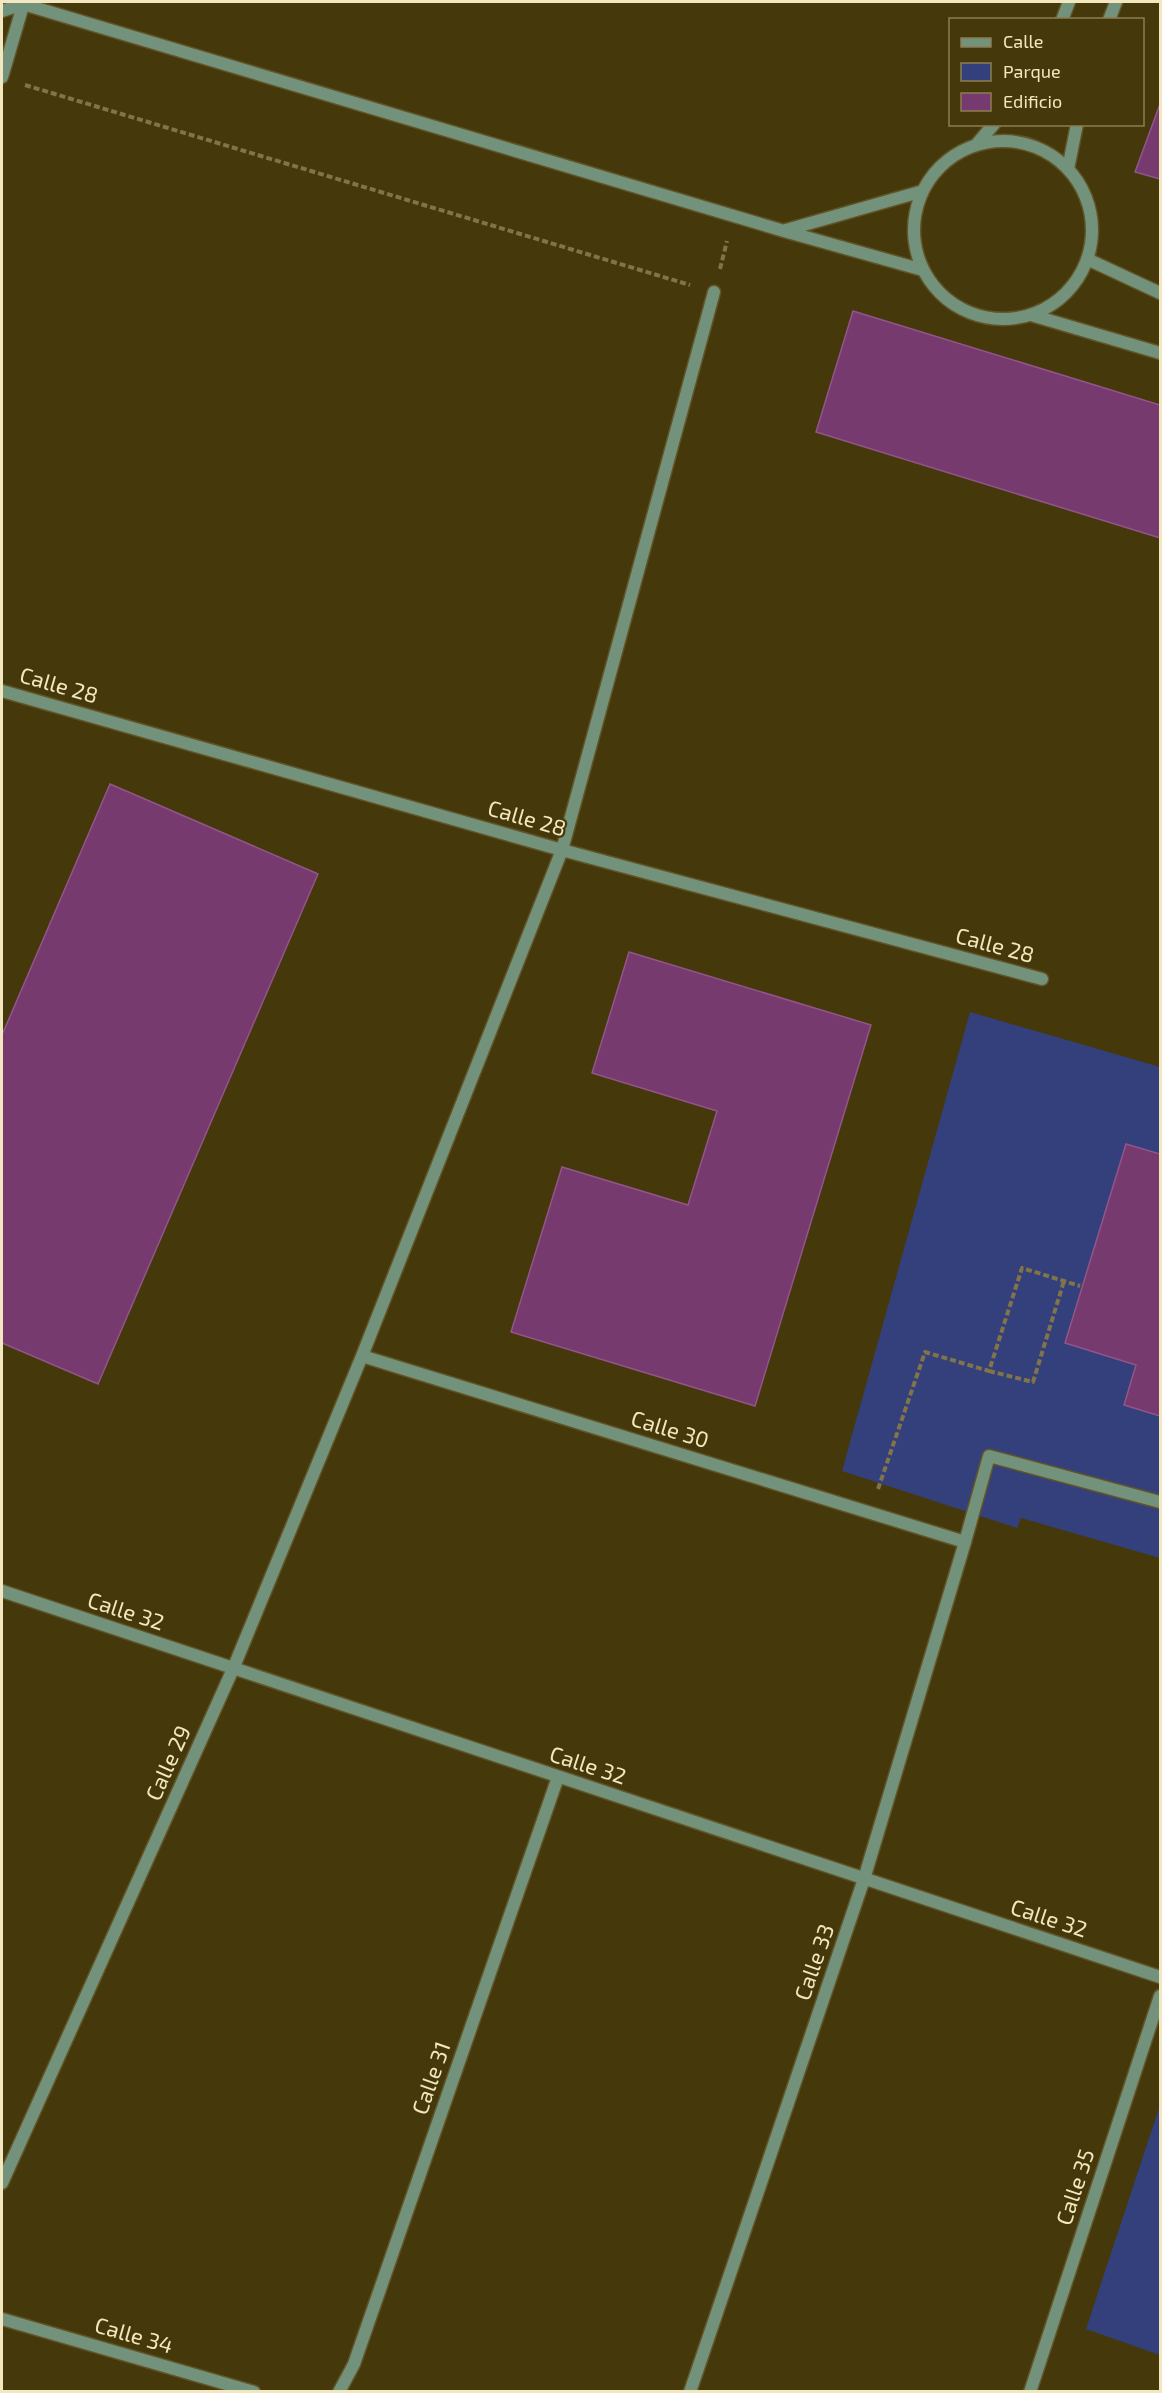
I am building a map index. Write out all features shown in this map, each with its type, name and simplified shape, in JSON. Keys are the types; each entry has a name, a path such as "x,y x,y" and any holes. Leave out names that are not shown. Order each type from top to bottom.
{"street":[{"path":"1063,18 1069,2"},
{"path":"1110,18 1116,2"},
{"path":"2,77 24,3"},
{"path":"2,11 24,3 784,231 923,270"},
{"path":"976,145 992,126"},
{"path":"1068,169 1077,126"},
{"path":"1001,141 1026,143 1049,153 1068,169 1082,188 1090,211 1092,236 1087,259 1074,283 1055,302 1031,315 1005,319 980,317 957,307 937,291 923,270 915,243 915,216 923,191 937,171 955,155 976,145 1001,141"},
{"path":"784,231 923,191"},
{"path":"1087,259 1161,293"},
{"name":"Calle 29","path":"2,2183 233,1669 362,1356 562,850 714,292"},
{"path":"1031,315 1161,353"},
{"name":"Calle 28","path":"2,691 562,850 1042,979"},
{"name":"Calle 30","path":"362,1356 965,1542"},
{"name":"Calle 33","path":"690,2391 864,1878 989,1456 1161,1502"},
{"name":"Calle 32","path":"2,1592 1161,1977"},
{"name":"Calle 31","path":"339,2391 354,2364 558,1777"},
{"name":"Calle 35","path":"1030,2391 1161,1996"},
{"name":"Calle 34","path":"2,2319 254,2391"}],"path":[{"path":"24,84 714,292 733,215"},
{"path":"989,1371 1022,1268 1080,1286"},
{"path":"870,1513 926,1352 1033,1382 1064,1281"}],"green space":[{"path":"970,1012 1160,1067 1160,1558 1021,1518 1017,1528 842,1471"},
{"path":"1160,2105 1160,2355 1086,2329"}],"building":[{"path":"1160,104 1160,179 1135,172"},
{"path":"853,311 1160,405 1160,538 816,432"},
{"path":"110,784 318,874 98,1384 2,1343 2,1035"},
{"path":"629,952 871,1025 755,1406 511,1332 562,1167 688,1205 717,1111 592,1073"},
{"path":"1126,1144 1160,1154 1160,1416 1124,1405 1136,1365 1065,1343"}]}
